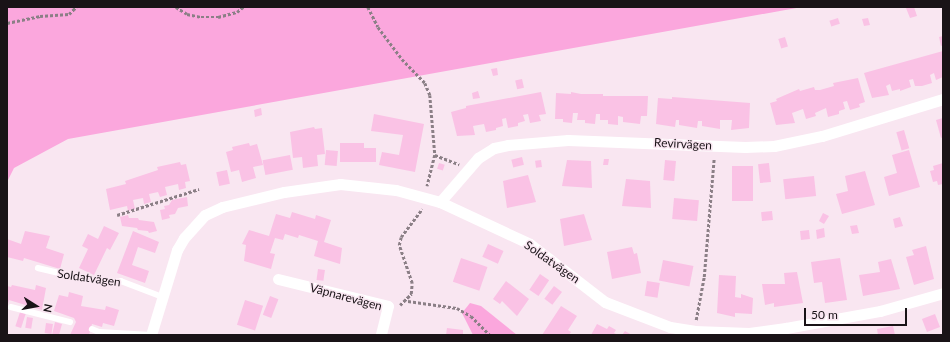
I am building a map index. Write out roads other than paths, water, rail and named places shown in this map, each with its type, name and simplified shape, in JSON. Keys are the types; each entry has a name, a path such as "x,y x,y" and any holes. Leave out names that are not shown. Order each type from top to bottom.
{"street":[{"name":"Revirvägen","path":"440,202 478,158 494,148 535,142 596,140 745,147 801,141 943,99"},
{"name":"Soldatvägen","path":"151,335 177,250 184,238 205,215 222,207 284,192 340,184 396,190 440,202 530,244 606,302 670,327 694,332 749,333 793,327 874,313 943,293"},
{"name":"Väpnarevägen","path":"278,279 388,306 381,335"}],"lane":[{"name":"Soldatvägen","path":"38,268 89,280 121,281 163,297"},
{"path":"11,307 70,322"},
{"path":"92,329 99,332 151,335"}]}
